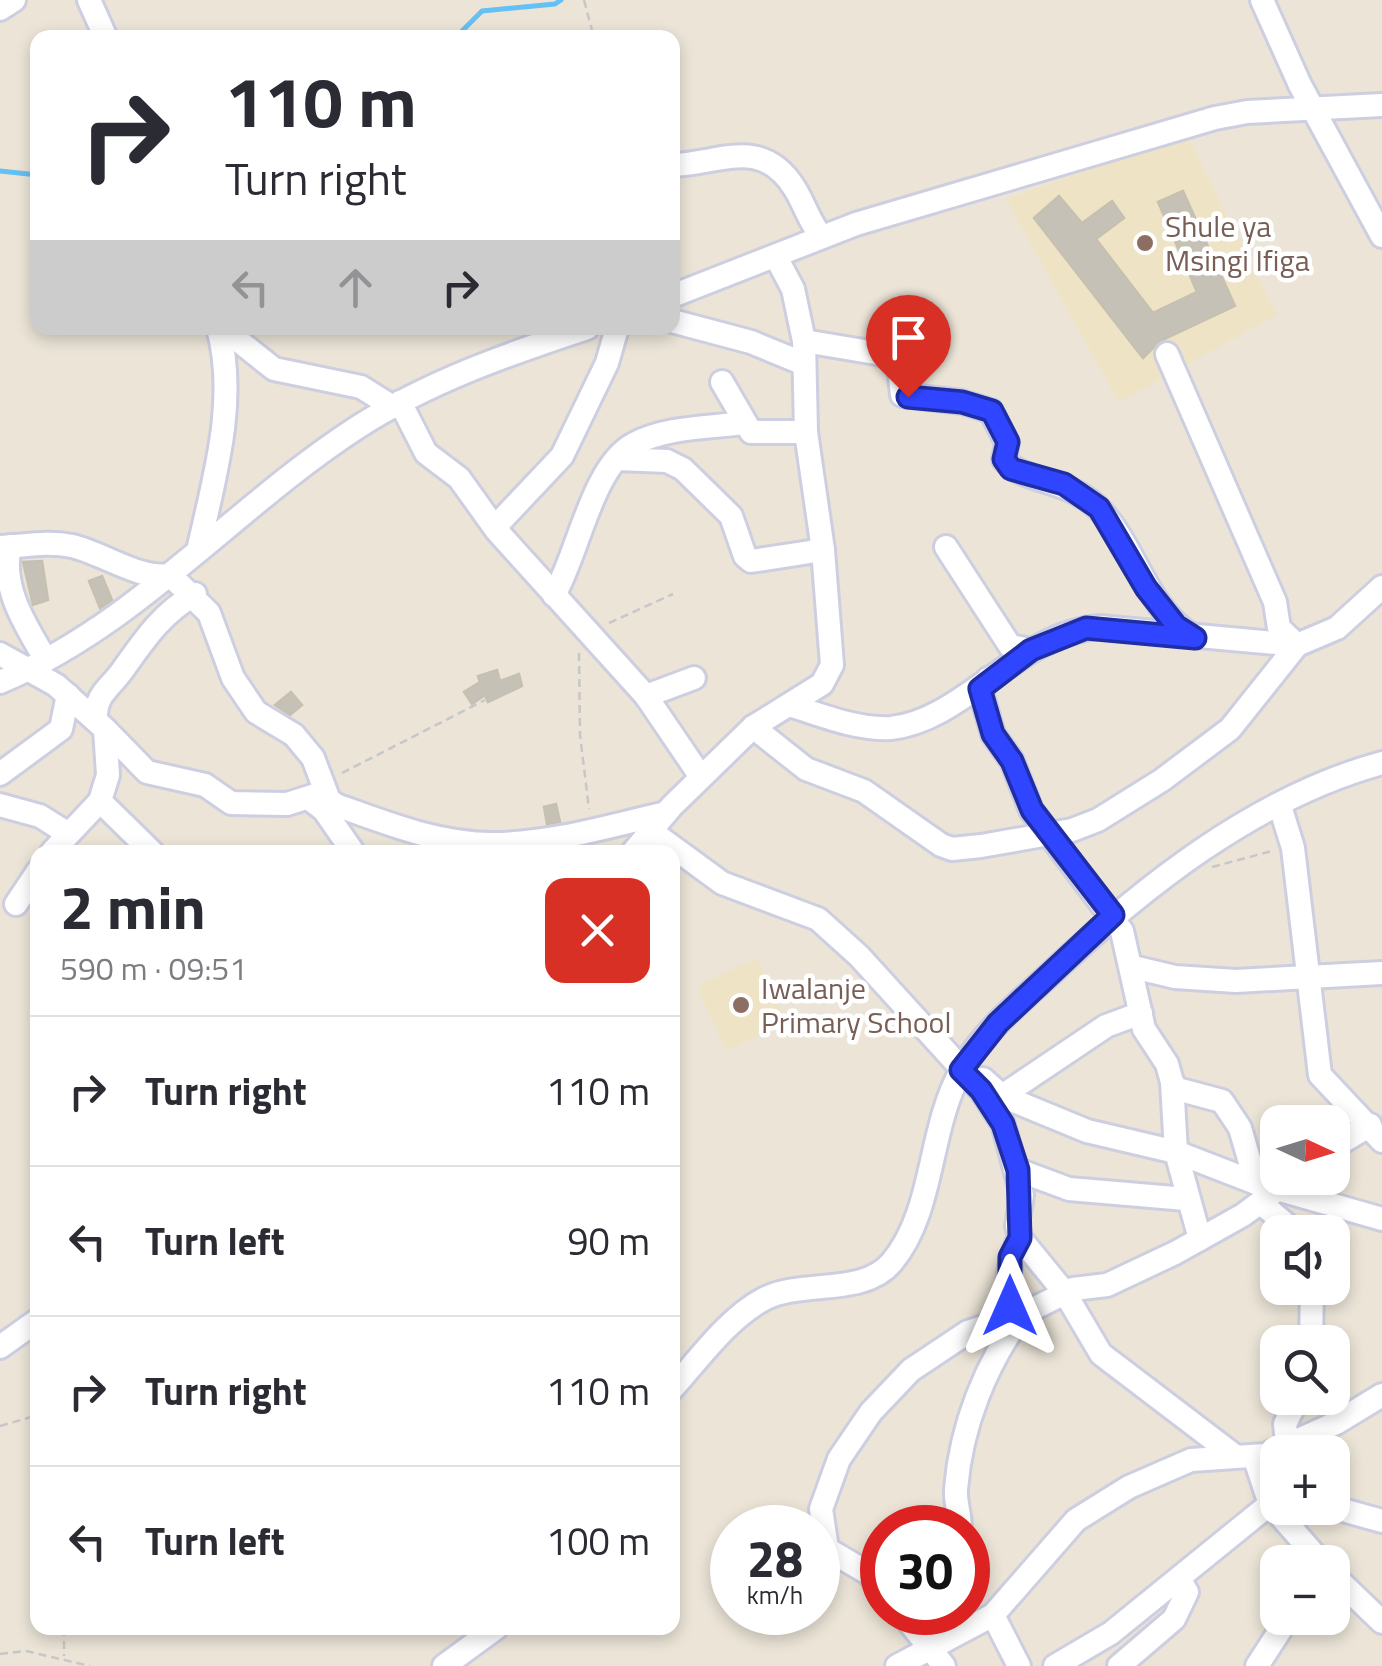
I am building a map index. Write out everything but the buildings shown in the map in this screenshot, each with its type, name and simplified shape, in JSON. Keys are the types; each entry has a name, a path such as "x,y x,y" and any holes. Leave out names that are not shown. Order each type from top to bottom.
{"street":[{"path":"0,9 14,0"},
{"path":"89,0 102,30"},
{"path":"1262,0 1382,236"},
{"path":"680,293 856,224 1215,118 1313,106 1382,105"},
{"path":"680,163 724,155 760,160 791,183 822,238"},
{"path":"639,845 701,776 753,727 822,684 832,665 823,550 806,432 803,352 793,289 776,257"},
{"path":"680,322 803,352 888,355 899,368 902,395 962,402 992,411 1008,442 1004,459 1011,469 1064,484 1099,508 1146,588 1176,626 1195,638"},
{"path":"198,550 226,406 226,363 220,335"},
{"path":"231,335 274,369 361,387 396,404 426,453 459,478 495,528 646,696 701,776"},
{"path":"0,682 104,626 266,494 396,404 446,380 568,335"},
{"path":"495,528 562,456 606,363 615,335"},
{"path":"1167,354 1275,602 1279,628 1297,645"},
{"path":"722,382 742,423 757,434 806,432"},
{"path":"554,595 617,458 648,438 742,423"},
{"path":"617,458 667,461 683,469 732,516 745,556 751,560 823,550"},
{"path":"320,792 246,807 230,803 205,785 147,772 39,664 8,581 5,546 58,544 101,554 154,578 170,575 195,594 209,612 232,678 256,712 304,746 320,792 324,810 348,845"},
{"path":"946,548 1010,646 1031,650"},
{"path":"753,727 806,769 864,791 946,847 1053,834 1098,820 1193,758 1244,715 1264,680 1297,645 1337,628 1382,587"},
{"path":"58,845 100,801 108,775 102,692 120,675 146,633 195,594"},
{"path":"792,706 846,722 892,728 930,714 1031,650 1086,628 1297,645"},
{"path":"0,654 39,664"},
{"path":"646,696 694,678"},
{"path":"988,678 980,689 993,734 1012,761 1032,810 1113,915 1134,967 1140,1013 1172,1082 1177,1089 1222,1100 1260,1164"},
{"path":"0,774 61,730 68,696"},
{"path":"680,1381 735,1322 764,1299 797,1288 863,1280 893,1261 912,1228 942,1110 964,1067 998,1023 1113,915 1194,856 1280,806 1346,774 1382,762"},
{"path":"320,792 336,805 415,832 488,845"},
{"path":"100,801 145,845"},
{"path":"0,805 40,816 67,833"},
{"path":"1280,806 1294,848 1320,1075 1376,1133 1350,1142"},
{"path":"524,845 609,826 658,822 722,883 818,918 844,941 964,1067 1003,1124 1018,1170 1020,1238 1010,1257 1008,1279 1013,1312 1023,1314"},
{"path":"16,904 30,883"},
{"path":"1134,967 1212,980 1382,973"},
{"path":"1002,1096 1106,1026 1140,1013"},
{"path":"964,1067 1002,1096 1087,1131 1176,1152 1260,1183"},
{"path":"1172,1082 1176,1152 1200,1239"},
{"path":"1018,1170 1069,1189 1186,1199"},
{"path":"860,1572 825,1544 822,1508 839,1458 883,1396 911,1370 968,1332 1023,1314 1065,1293 1107,1285 1200,1239 1263,1195"},
{"path":"1298,1195 1382,1219"},
{"path":"1020,1238 1065,1293 1101,1354 1244,1456 1260,1486"},
{"path":"959,1505 957,1479 975,1406 997,1348 1023,1314"},
{"path":"0,1347 30,1326"},
{"path":"1313,1435 1382,1395"},
{"path":"898,1666 937,1656 993,1616 1058,1539 1103,1502 1178,1465 1260,1453"},
{"path":"1055,1666 1111,1634 1260,1512"},
{"path":"1350,1515 1382,1520"},
{"path":"1288,1525 1306,1545"},
{"path":"1118,1666 1180,1612 1186,1592 1179,1579"},
{"path":"1350,1591 1382,1622"},
{"path":"993,1616 1019,1666"},
{"path":"444,1666 486,1635"},
{"path":"922,1635 937,1656"},
{"path":"1257,1666 1277,1635"}],"path":[{"path":"584,0 592,30"},
{"path":"609,826 589,808 576,663 591,639 613,620 673,594"},
{"path":"320,792 485,700"},
{"path":"1206,870 1256,854 1294,848"},
{"path":"0,1426 30,1417"},
{"path":"64,1635 64,1658"},
{"path":"0,1654 26,1651 90,1666"}],"shaded area":[{"path":"1187,135 1277,315 1119,402 1006,199"},
{"name":"Iwalanje Primary School","path":"757,958 787,1023 726,1051 697,986"}],"waterway":[{"path":"463,30 482,11 555,4 561,0"},
{"path":"0,171 30,174"}],"place":[{"name":"Shule ya Msingi Ifiga","path":"1145,243"},
{"name":"Iwalanje Primary School","path":"741,1005"}],"route":[{"path":"908,397 962,402 992,411 1008,442 1004,459 1011,469 1017,474 1064,484 1099,508 1132,558 1146,588 1176,626 1195,638 1100,627 1071,631 1031,650 988,678 980,689 993,734 1012,761 1032,810 1113,915 998,1023 961,1070 981,1090 1003,1124 1018,1170 1022,1195 1017,1226 1020,1238 1010,1257 1010,1306"}]}
